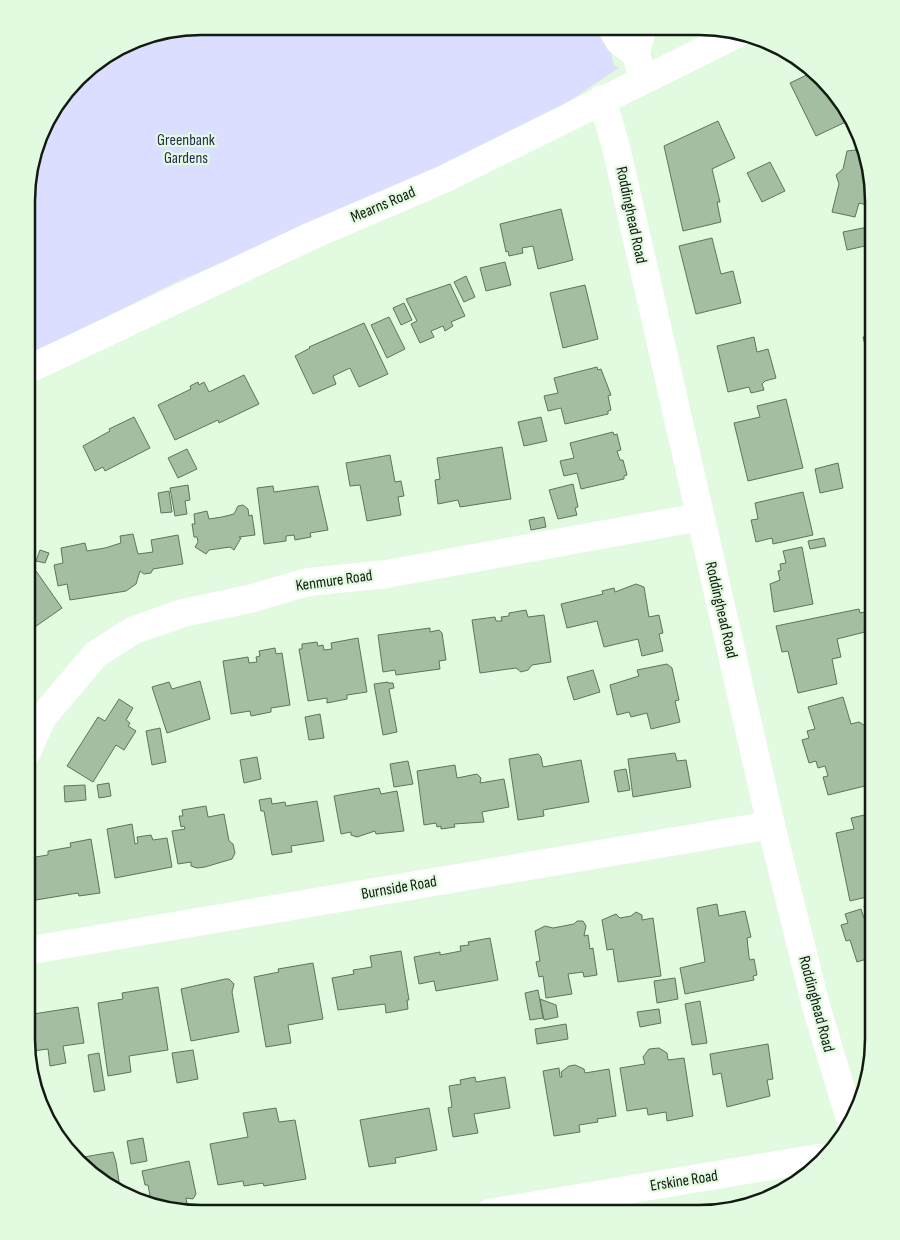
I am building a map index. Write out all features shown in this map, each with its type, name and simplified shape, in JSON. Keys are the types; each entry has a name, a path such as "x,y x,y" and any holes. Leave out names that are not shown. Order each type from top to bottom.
{"street":[{"path":"615,35 619,41 643,35 643,80"},
{"name":"Mearns Road","path":"35,367 312,236 444,179 643,80 719,36"},
{"name":"Roddinghead Road","path":"602,99 616,147 772,826 816,1006 848,1112"},
{"name":"Kenmure Road","path":"35,734 42,718 96,654 134,630 183,613 249,599 308,582 386,574 700,517"},
{"name":"Burnside Road","path":"35,949 772,826"},
{"name":"Erskine Road","path":"537,1205 813,1159"}],"green space":[{"name":"Greenbank Gardens","path":"201,35 606,35 614,65 619,68 539,121 400,187 174,283 35,353 35,201 36,179 41,158 52,128 69,100 92,76 118,57 158,41 179,36"}],"building":[{"path":"807,75 831,100 845,122 816,136 790,83"},
{"path":"718,121 735,158 712,169 720,202 717,202 721,222 683,231 664,146"},
{"path":"857,150 864,179 865,205 859,203 855,217 832,212 839,184 836,175 843,169 847,151"},
{"path":"770,162 785,191 762,202 747,173"},
{"path":"561,209 573,260 538,269 533,246 522,248 523,253 509,256 508,251 506,252 500,224"},
{"path":"865,228 865,246 847,250 843,232"},
{"path":"712,238 721,274 733,271 741,303 696,314 679,246"},
{"path":"505,262 511,285 486,291 480,268"},
{"path":"466,276 475,297 464,302 454,282"},
{"path":"450,284 465,316 451,322 453,326 445,331 443,326 431,331 434,337 420,343 411,324 417,321 406,299"},
{"path":"585,285 598,339 563,348 550,293"},
{"path":"404,303 412,320 401,325 393,308"},
{"path":"389,317 405,349 387,358 371,325"},
{"path":"364,323 388,374 359,387 350,368 333,376 336,384 313,394 295,356 309,347"},
{"path":"754,337 757,352 768,349 776,378 765,381 762,384 764,390 751,393 749,387 728,392 717,346"},
{"path":"597,367 598,370 601,369 611,395 608,396 611,410 608,411 608,414 565,424 561,408 548,411 544,396 558,393 554,378"},
{"path":"244,375 259,404 219,423 218,420 175,440 158,405 191,389 190,386 198,382 199,385 204,382 209,392"},
{"path":"786,399 803,468 748,481 734,423 760,417 757,406"},
{"path":"134,417 150,448 105,471 103,467 95,471 83,446 110,431 109,429"},
{"path":"541,417 547,441 524,446 518,422"},
{"path":"613,432 614,435 617,434 621,450 617,451 620,460 623,460 627,475 624,476 624,479 581,489 577,473 564,476 560,461 574,458 570,443"},
{"path":"502,447 511,499 460,507 458,500 438,504 435,480 440,479 437,458"},
{"path":"187,449 197,469 178,478 168,458"},
{"path":"390,455 395,482 401,481 404,496 398,497 401,515 367,521 360,485 350,486 346,463"},
{"path":"838,463 843,488 820,493 815,469"},
{"path":"573,484 578,507 575,508 577,515 558,519 549,490"},
{"path":"188,485 190,500 185,501 187,514 175,516 170,488"},
{"path":"273,486 274,492 318,486 328,530 310,533 311,537 295,540 294,535 286,536 286,541 264,544 257,488"},
{"path":"169,491 172,512 161,513 158,493"},
{"path":"803,492 813,535 773,544 772,538 756,542 751,520 758,519 755,503"},
{"path":"243,505 248,509 249,516 252,515 255,535 239,537 241,538 234,550 230,547 209,550 206,554 195,547 198,542 197,537 194,537 192,524 195,524 194,514 207,511 209,519 222,517 234,514 238,506"},
{"path":"544,517 546,527 531,530 529,520"},
{"path":"133,534 138,554 153,552 151,540 178,535 183,564 153,569 151,573 144,574 140,571 136,584 126,591 70,600 67,584 58,586 54,565 63,563 61,548 85,543 87,551 105,548 121,543 120,536"},
{"path":"824,538 826,546 810,549 808,541"},
{"path":"802,547 813,604 774,612 770,584 780,580 778,571 781,570 780,564 786,563 783,551"},
{"path":"40,550 49,553 45,563 36,561"},
{"path":"35,572 62,608 35,627"},
{"path":"636,584 644,587 649,617 659,615 663,633 659,634 663,651 642,656 638,639 604,647 597,621 567,628 561,604 603,594 602,591 614,588 615,592"},
{"path":"859,609 860,613 865,612 865,632 837,639 841,657 832,659 837,684 798,693 788,651 782,652 776,626"},
{"path":"526,610 528,617 544,615 551,662 532,665 528,670 521,672 516,668 480,673 472,620 495,617 496,621 502,621 501,617 509,616 509,613"},
{"path":"430,628 430,632 439,630 442,633 446,660 439,661 440,669 396,675 395,670 383,672 378,635"},
{"path":"358,638 367,692 347,695 347,699 327,703 327,698 308,701 299,649 302,649 302,644 317,642 318,646 323,645 324,650 332,649 331,643"},
{"path":"275,648 276,654 282,653 290,705 271,708 271,712 251,716 250,711 231,714 223,661 248,657 249,663 257,662 256,657 260,656 259,651"},
{"path":"667,664 672,668 679,700 675,701 680,722 651,729 647,713 631,717 629,712 617,715 610,685 639,676 637,670"},
{"path":"593,670 600,692 574,700 567,677"},
{"path":"200,681 210,719 167,733 152,687 169,682 172,689"},
{"path":"393,683 394,688 389,689 397,732 383,735 374,684"},
{"path":"843,697 851,724 859,722 865,726 865,786 828,795 823,777 828,776 825,766 818,768 816,761 809,763 802,740 809,738 807,731 815,729 808,707"},
{"path":"119,699 133,708 126,720 130,723 128,726 136,731 124,750 116,745 93,782 67,766 98,717 105,721"},
{"path":"320,714 324,738 309,740 305,717"},
{"path":"160,728 166,762 152,765 146,731"},
{"path":"675,753 677,761 686,760 691,787 633,797 628,759"},
{"path":"538,754 541,757 543,767 581,760 589,802 543,810 544,816 518,820 509,759"},
{"path":"257,757 261,779 244,783 240,760"},
{"path":"408,761 413,784 394,787 390,764"},
{"path":"455,765 457,778 477,774 481,778 480,783 504,779 509,807 482,812 484,822 454,824 455,827 441,829 441,826 437,827 436,823 424,825 417,771"},
{"path":"626,769 630,790 618,792 614,771"},
{"path":"109,783 111,796 99,798 97,785"},
{"path":"85,785 86,800 65,802 64,786"},
{"path":"379,788 381,794 397,791 404,831 376,834 375,831 357,837 351,835 351,832 341,834 334,796"},
{"path":"271,798 272,804 285,802 286,806 317,801 324,841 291,846 292,852 272,855 264,811 261,811 259,800"},
{"path":"206,806 208,817 224,814 229,841 233,844 235,853 232,859 205,867 197,868 191,866 191,862 178,864 172,831 185,829 184,826 181,827 179,816 183,816 182,810"},
{"path":"865,815 865,897 850,901 836,833 854,829 851,818"},
{"path":"132,824 135,844 138,843 137,837 151,835 153,840 167,838 172,867 115,878 107,829"},
{"path":"91,839 100,893 79,896 78,893 36,900 35,857 48,855 48,851 71,847 70,843"},
{"path":"717,904 719,916 745,911 751,937 747,938 749,957 750,960 754,959 757,975 753,976 754,980 685,994 680,968 705,962 697,908"},
{"path":"861,909 864,918 865,960 857,962 850,940 846,941 841,925 848,923 845,914"},
{"path":"636,912 642,915 642,920 653,918 661,976 618,982 613,949 607,950 602,920 616,914 620,918 631,916"},
{"path":"577,921 583,921 586,926 584,936 588,935 590,949 593,948 597,975 584,977 583,972 568,974 572,994 546,998 543,976 539,977 536,962 540,961 535,931 545,926 553,928 574,924"},
{"path":"490,938 498,980 436,991 434,981 419,984 414,957 440,952 440,955 461,951 460,946 469,945 468,942"},
{"path":"401,951 409,1000 407,1000 408,1009 386,1013 385,1004 338,1010 332,978 354,974 353,970 372,967 370,956"},
{"path":"313,963 323,1019 288,1025 291,1043 266,1047 254,977 279,972 278,969"},
{"path":"675,978 678,999 657,1003 654,981"},
{"path":"229,979 234,984 232,992 239,1032 191,1041 181,989"},
{"path":"158,987 168,1050 129,1056 131,1072 108,1076 98,1003 123,999 122,993"},
{"path":"538,990 543,1018 530,1020 525,993"},
{"path":"540,999 556,1005 558,1017 544,1020"},
{"path":"700,1001 707,1043 692,1045 685,1004"},
{"path":"78,1007 84,1043 63,1046 66,1063 50,1066 48,1049 36,1051 35,1014"},
{"path":"659,1009 661,1023 640,1027 637,1012"},
{"path":"566,1024 568,1039 537,1044 535,1029"},
{"path":"768,1044 773,1079 767,1080 770,1096 727,1107 721,1073 713,1075 710,1054"},
{"path":"659,1048 667,1053 668,1060 684,1058 693,1116 667,1121 666,1112 648,1115 647,1108 627,1111 620,1068 645,1064 643,1057 649,1049"},
{"path":"193,1050 198,1079 177,1083 172,1053"},
{"path":"99,1053 105,1090 94,1092 88,1055"},
{"path":"575,1065 584,1069 585,1073 609,1069 616,1116 597,1119 598,1122 579,1125 580,1132 554,1136 543,1071 559,1068 560,1077 562,1077 561,1072 569,1066"},
{"path":"475,1077 476,1082 505,1077 510,1108 474,1114 478,1133 453,1137 448,1108 452,1107 449,1086 461,1084 460,1080"},
{"path":"276,1108 279,1122 295,1120 306,1179 264,1186 263,1183 244,1186 243,1181 218,1185 210,1144 248,1137 243,1113"},
{"path":"429,1108 437,1150 395,1158 396,1163 369,1167 360,1120"},
{"path":"143,1138 147,1161 131,1164 127,1141"},
{"path":"113,1152 119,1184 100,1171 85,1157"},
{"path":"189,1161 196,1194 193,1199 186,1198 187,1203 181,1204 150,1196 142,1171"}]}
